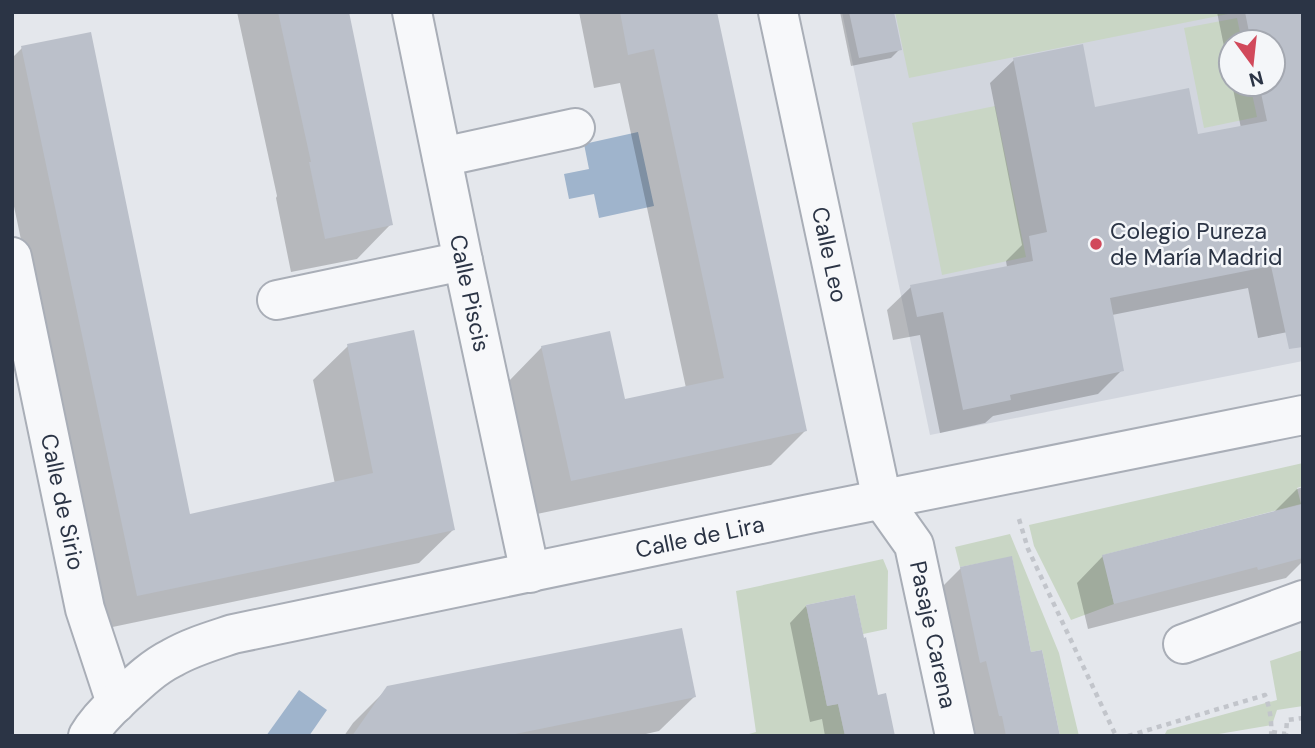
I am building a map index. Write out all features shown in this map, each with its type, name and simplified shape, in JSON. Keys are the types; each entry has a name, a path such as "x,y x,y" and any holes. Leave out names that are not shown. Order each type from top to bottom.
{"street":[{"name":"Calle Piscis","path":"412,12 530,573"},
{"name":"Calle Leo","path":"778,12 882,499"},
{"path":"442,158 575,128"},
{"name":"Calle de Sirio","path":"12,257 85,609 116,703"},
{"path":"277,300 463,261"},
{"name":"Calle de Lira","path":"116,703 147,674 169,659 233,634 882,499 1303,415"},
{"name":"Pasaje Carena","path":"882,499 914,545 955,736"},
{"path":"1183,644 1303,600"},
{"path":"88,736 116,703"}],"path":[{"path":"1018,519 1028,549 1116,736"},
{"path":"1128,736 1265,695 1271,734 1286,734 1287,720 1303,718"}],"shaded area":[{"name":"Colegio Pureza de María Madrid","path":"842,12 1303,12 1303,361 930,435"}],"green space":[{"path":"895,12 1238,12 909,78"},
{"path":"1237,18 1239,28 1217,28 1217,98 1253,98 1257,117 1204,128 1184,28"},
{"path":"995,106 1026,257 942,275 912,123"},
{"path":"1303,463 1303,486 1297,488 1301,504 1103,555 1114,604 1071,620 1034,546 1029,525"},
{"path":"1010,534 1059,653 1079,736 1060,736 1042,650 1031,652 1012,557 960,567 955,547"},
{"path":"883,559 888,571 887,629 863,634 855,595 806,605 827,706 838,704 845,736 742,736 756,732 736,591"},
{"path":"1303,650 1303,706 1277,710 1272,725 1207,736 1164,736 1167,730 1277,700 1270,661"}],"water":[{"path":"638,132 654,206 599,218 594,194 569,199 564,174 589,169 584,144"},
{"path":"299,690 327,710 309,736 266,736"}],"building":[{"path":"278,12 349,12 393,225 325,239"},
{"path":"620,12 717,12 807,431 571,481 541,346 610,331 625,399 724,378 654,49 628,55"},
{"path":"849,12 894,12 902,50 859,58"},
{"path":"1245,12 1303,12 1303,347 1289,349 1271,266 1110,298 1124,371 1010,395 1011,400 963,410 943,312 917,317 910,285 1033,261 1029,236 1047,232 1013,58 1083,44 1095,107 1189,88 1198,134 1267,121 1262,98 1287,98 1287,28 1248,28"},
{"path":"91,32 190,514 373,473 347,344 414,330 455,530 137,596 21,46"},
{"path":"1303,504 1303,558 1258,570 1257,567 1114,604 1102,555"},
{"path":"1012,556 1031,652 1042,650 1060,736 1006,736 986,661 980,663 960,567"},
{"path":"855,595 878,695 886,693 895,736 845,736 838,704 827,706 806,605"},
{"path":"682,628 696,697 505,736 352,736 387,686"}],"place":[{"name":"Colegio Pureza de María Madrid","path":"1096,244"}]}
